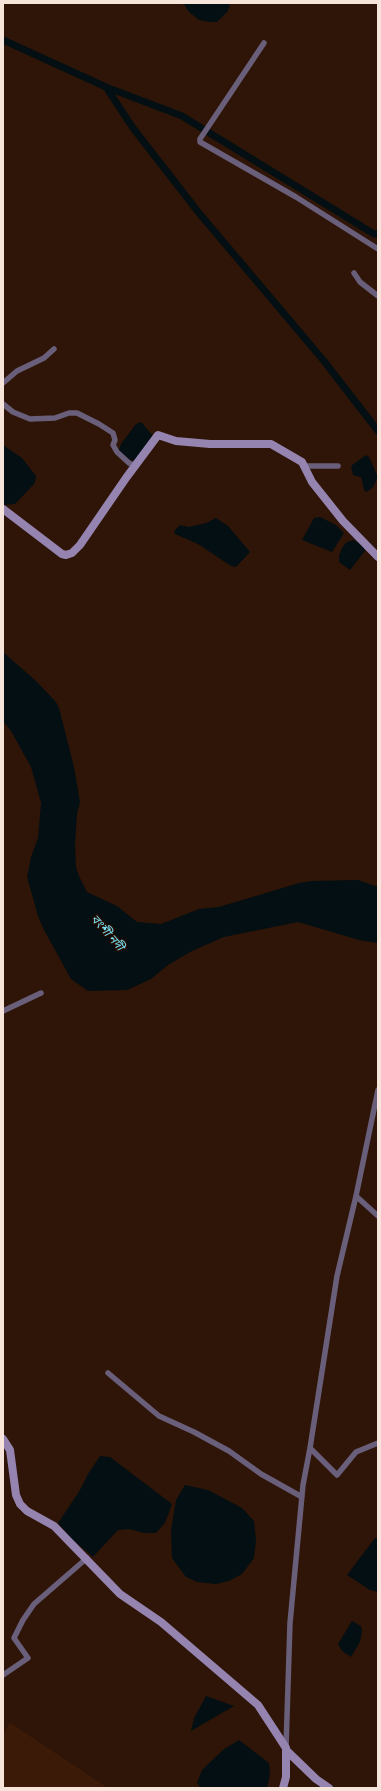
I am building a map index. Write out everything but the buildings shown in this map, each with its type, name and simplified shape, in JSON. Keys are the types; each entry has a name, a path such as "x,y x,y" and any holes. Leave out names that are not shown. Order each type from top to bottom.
{"street":[{"path":"264,43 200,139 200,142 296,197 378,249"},
{"path":"354,273 360,282 378,296"},
{"path":"3,383 17,371 44,358 54,350"},
{"path":"3,404 13,412 30,419 55,418 68,412 77,413 113,433 115,440 113,445 117,452 129,463 136,466"},
{"path":"3,509 62,554 66,555 72,553 80,545 158,435 176,441 210,444 270,444 302,462 312,482 343,521 378,557"},
{"path":"304,466 338,466"},
{"path":"3,1011 40,993"},
{"path":"283,1788 286,1777 290,1623 302,1497 338,1276 378,1090"},
{"path":"356,1196 378,1215"},
{"path":"108,1373 159,1416 230,1451 261,1474 302,1497"},
{"path":"3,1439 10,1450 16,1495 20,1504 27,1510 54,1526 87,1558 120,1594 161,1622 254,1700 287,1750 316,1780 329,1788"},
{"path":"310,1448 338,1475 359,1449 378,1444"},
{"path":"3,1675 28,1658 14,1638 23,1620 34,1604 87,1558"}],"shaded area":[{"path":"10,1723 108,1788 3,1788 3,1734"}],"water":[{"path":"183,3 230,4 228,11 217,22 210,22 199,20 189,12"},
{"path":"141,422 153,436 136,461 130,460 121,455 119,450 121,444 136,424"},
{"path":"3,445 22,458 36,476 35,483 15,504 3,505"},
{"path":"366,455 369,457 378,477 373,487 367,492 364,490 361,477 353,475 351,466"},
{"path":"320,517 336,525 344,533 332,552 302,540 314,518"},
{"path":"216,518 228,526 250,552 236,567 231,566 198,544 175,534 174,531 180,525 189,527 206,523"},
{"path":"354,540 363,546 365,551 350,570 339,562 339,556 342,548 347,542"},
{"name":"বংশী নদী","path":"3,652 36,681 56,702 59,708 74,767 80,802 77,814 75,845 76,867 87,892 117,906 137,922 161,924 199,909 219,907 299,883 311,881 358,880 378,887 378,943 359,940 298,922 224,937 192,951 168,965 151,979 127,990 88,991 71,979 44,930 38,916 27,877 31,857 38,838 41,803 31,767 11,731 3,721"},
{"path":"100,1456 110,1457 172,1504 165,1523 156,1533 144,1533 129,1529 118,1530 93,1557 73,1540 58,1523"},
{"path":"185,1485 208,1490 242,1508 254,1521 256,1540 254,1558 242,1574 229,1581 216,1584 197,1582 186,1577 172,1558 171,1530 176,1500"},
{"path":"375,1538 378,1538 378,1592 370,1590 347,1575"},
{"path":"352,1621 361,1626 362,1631 360,1642 351,1657 342,1651 338,1644"},
{"path":"206,1696 234,1706 191,1731 194,1718"},
{"path":"239,1740 269,1763 270,1774 267,1788 201,1788 197,1783 202,1770 224,1749"}],"waterway":[{"path":"3,40 106,87 133,128 199,213 324,361 378,431"},
{"path":"106,87 182,116 374,234 378,234"}]}
